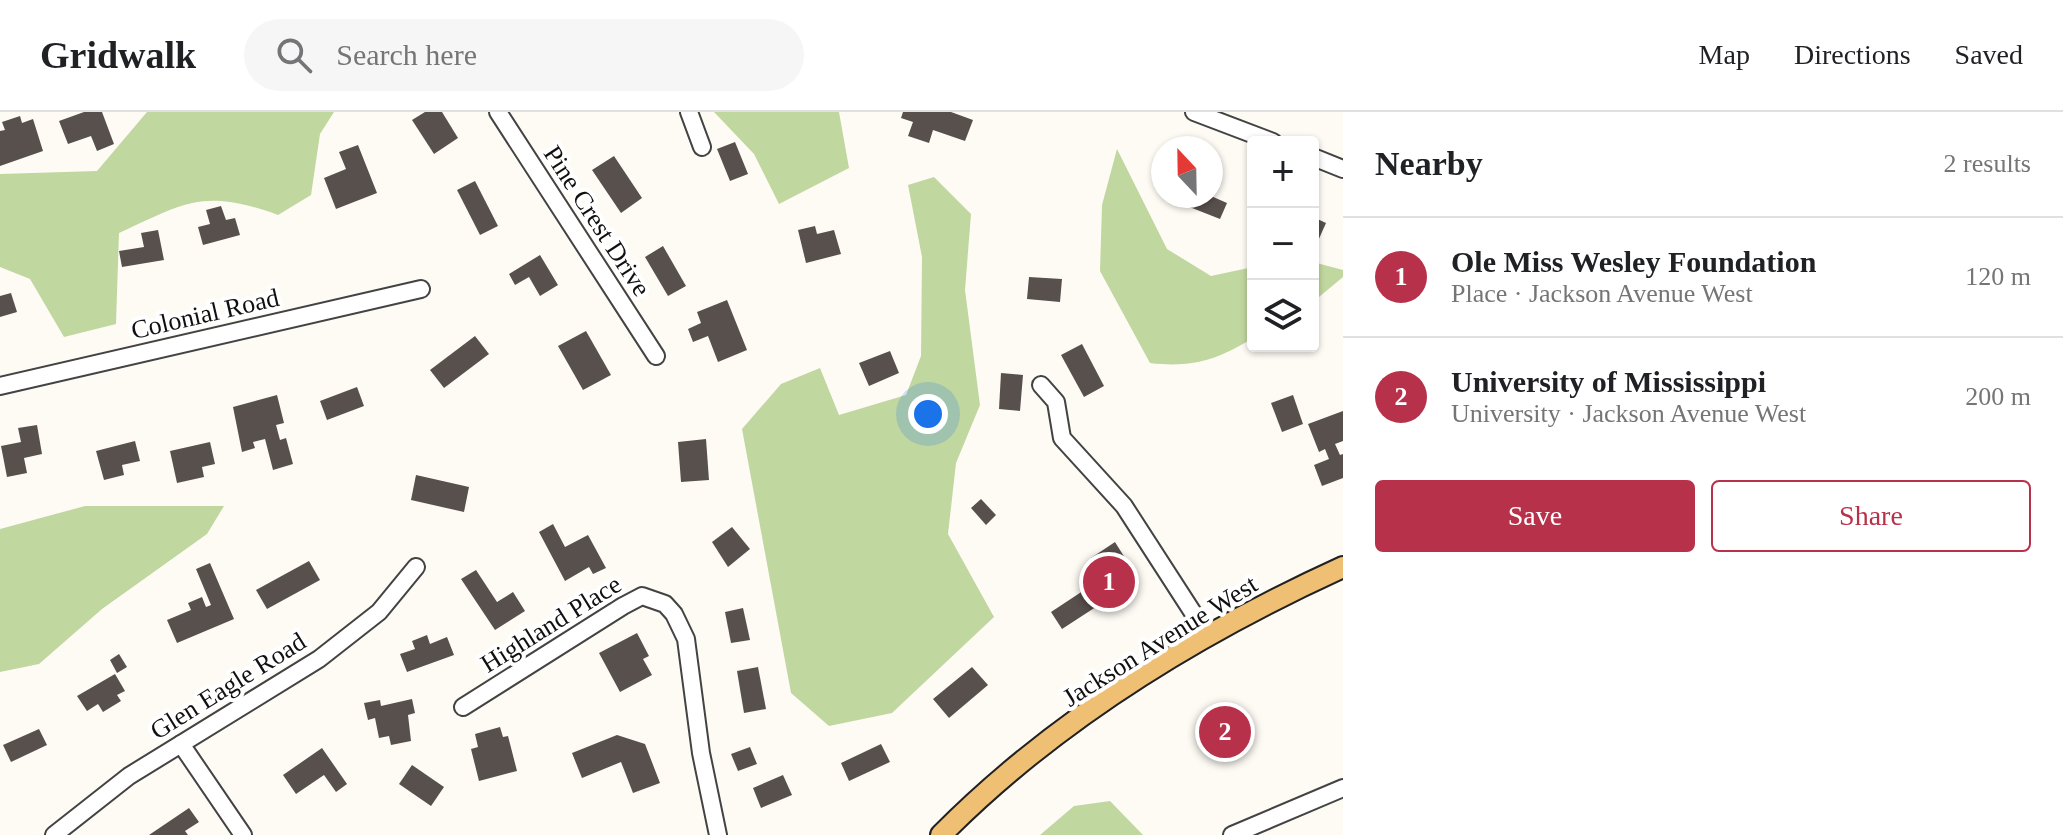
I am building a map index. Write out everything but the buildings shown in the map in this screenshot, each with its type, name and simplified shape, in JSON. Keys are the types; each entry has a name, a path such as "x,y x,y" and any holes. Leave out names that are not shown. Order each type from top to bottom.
{"main road":[{"name":"Jackson Avenue West","path":"941,835 1045,745 1117,692 1208,636 1343,567"}],"street":[{"name":"Pine Crest Drive","path":"498,112 656,356"},
{"path":"689,112 702,147"},
{"path":"1194,112 1257,136"},
{"path":"1319,159 1343,169"},
{"name":"Colonial Road","path":"0,386 421,289"},
{"path":"1041,385 1056,402 1062,438 1124,506 1208,636"},
{"name":"Glen Eagle Road","path":"54,835 129,776 319,659 379,612 416,567"},
{"name":"Highland Place","path":"463,707 632,601 642,596 660,600 674,614 686,639 699,740 718,835"},
{"path":"181,744 243,835"},
{"path":"1232,835 1343,788"}],"green space":[{"path":"147,112 334,112 320,134 311,195 278,215 231,202 196,202 162,213 119,233 116,324 64,337 30,279 0,267 0,174 97,171"},
{"path":"714,112 839,112 849,168 779,204 754,154"},
{"path":"1117,149 1167,249 1211,276 1247,268 1247,341 1204,361 1150,363 1100,271 1102,205"},
{"path":"934,177 971,214 965,290 980,405 956,463 948,534 994,617 892,713 829,726 791,693 742,429 781,384 820,368 839,415 906,395 921,356 922,257 908,185"},
{"path":"1319,264 1343,270 1343,277 1319,297"},
{"path":"85,506 224,506 207,534 102,609 39,664 0,672 0,529"},
{"path":"1110,801 1143,835 1040,835 1074,806"}],"place":[{"name":"Ole Miss Wesley Foundation","path":"1109,582"},
{"name":"University of Mississippi","path":"1225,732"}]}
